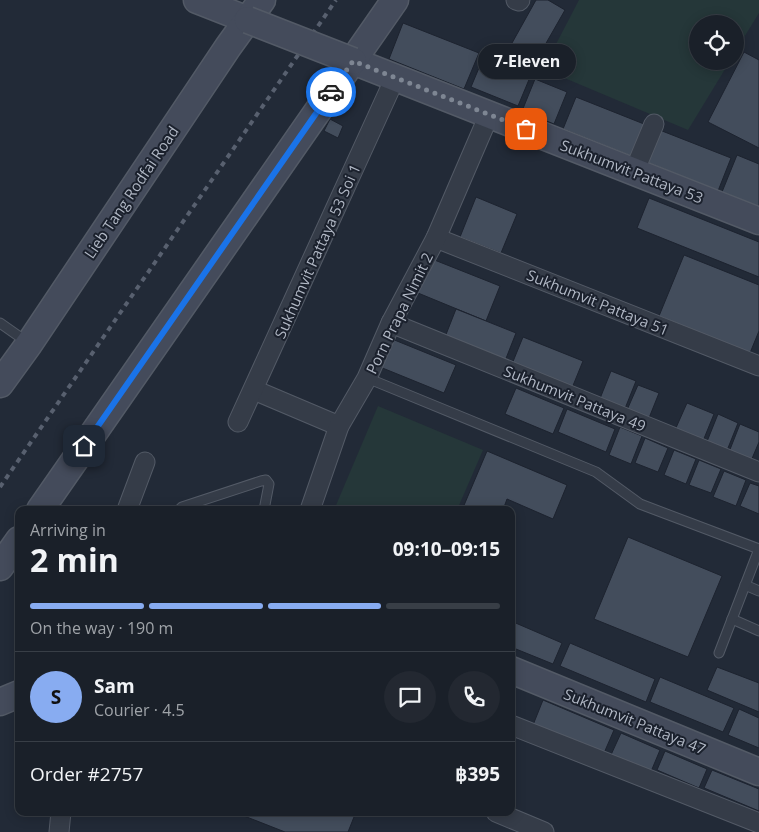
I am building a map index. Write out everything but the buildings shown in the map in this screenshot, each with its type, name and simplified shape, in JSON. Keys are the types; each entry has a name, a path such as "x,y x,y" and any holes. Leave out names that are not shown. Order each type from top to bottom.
{"street":[{"name":"Sukhumvit Pattaya 53","path":"197,0 255,10 353,61 759,221"},
{"path":"43,506 395,0"},
{"name":"Lieb Tang Rodfai Road","path":"0,384 255,10"},
{"name":"Sukhumvit Pattaya 53 Soi 1","path":"238,422 395,78"},
{"name":"Porn Prapa Nimit 2","path":"311,506 339,426 367,378 391,323 436,238 489,115"},
{"path":"634,172 654,124"},
{"name":"Sukhumvit Pattaya 51","path":"436,238 759,366"},
{"name":"Sukhumvit Pattaya 49","path":"391,323 759,472"},
{"path":"254,390 339,426"},
{"path":"128,506 145,462"},
{"path":"0,567 15,546"},
{"name":"Sukhumvit Pattaya 47","path":"515,672 759,772"},
{"path":"0,702 15,696"},
{"path":"515,727 759,823"},
{"path":"59,832 61,816"},
{"path":"506,816 544,832"}],"lane":[{"path":"0,323 29,344"},
{"path":"367,378 596,472 640,504 759,549 719,653"},
{"path":"185,506 261,480 266,480 269,484 265,506"},
{"path":"745,585 759,591"},
{"path":"732,619 759,631"}],"shaded area":[{"path":"579,0 759,0 759,13 744,37 744,15 689,15 689,70 725,70 688,130 543,69"},
{"path":"378,406 483,450 459,506 336,506"}],"railway":[{"path":"0,487 336,0"}],"way so far":[{"path":"331,92 353,61 526,129"}],"place":[{"name":"7-Eleven","path":"526,129"}],"route":[{"path":"84,446 331,92"}]}
